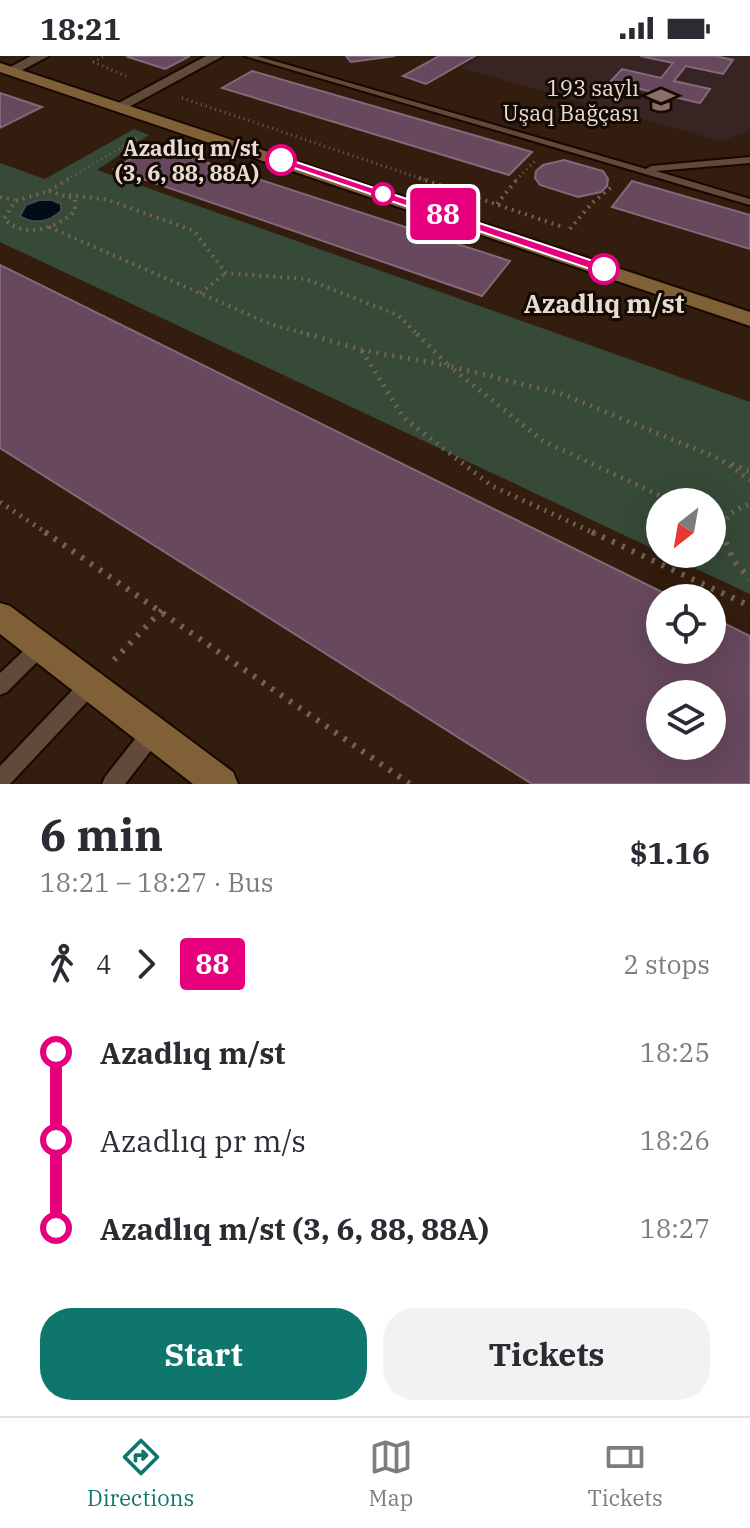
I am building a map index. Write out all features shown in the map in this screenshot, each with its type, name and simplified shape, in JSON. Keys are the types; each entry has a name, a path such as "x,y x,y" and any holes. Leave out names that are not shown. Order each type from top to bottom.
{"main road":[{"path":"5,69 750,319"},
{"path":"0,616 221,784"}],"street":[{"path":"5,69 42,56"},
{"path":"120,106 216,56"}],"lane":[{"path":"249,56 750,202"},
{"path":"642,170 750,160"},
{"path":"0,686 40,647"},
{"path":"0,780 91,684"},
{"path":"112,784 153,732"}],"path":[{"path":"105,56 93,62 154,88 570,229 622,176 642,170"},
{"path":"69,195 75,199 75,211 49,227 24,230 7,224 4,212 15,201 49,191 165,121"},
{"path":"497,204 527,167 558,145"},
{"path":"49,191 109,200 194,231 226,273"},
{"path":"0,197 15,201"},
{"path":"49,227 270,324 362,350 449,366 562,394 750,472"},
{"path":"200,293 226,273 306,279 398,315 449,366 543,441 646,489"},
{"path":"362,350 404,418 492,486 750,606"},
{"path":"720,459 750,480"},
{"path":"0,502 162,610 410,784"},
{"path":"726,519 729,513 750,504"},
{"path":"726,550 750,579"},
{"path":"91,684 162,610"}],"shaded area":[{"name":"193 saylı Uşaq Bağçası","path":"480,56 750,56 750,131 720,141 461,68"},
{"path":"39,200 61,204 61,211 41,221 30,221 20,216 26,205"}],"green space":[{"path":"134,129 149,135 97,170 750,402 750,594 694,568 726,568 726,488 646,488 646,545 0,242 0,163 45,179"}],"building":[{"path":"190,56 165,69 128,57"},
{"path":"346,56 395,56 351,62"},
{"path":"439,56 475,56 426,84 403,76"},
{"path":"640,56 716,56 733,60 723,74 686,66 674,81 710,89 700,103 610,82 622,69 661,78 673,63"},
{"path":"252,71 532,152 509,175 222,88"},
{"path":"0,93 42,107 0,128"},
{"path":"153,145 510,261 482,296 114,169"},
{"path":"564,160 603,171 608,179 607,186 601,192 578,197 540,185 535,178 536,171 543,165"},
{"path":"632,181 750,215 750,249 612,207"},
{"path":"0,265 646,584 646,664 726,664 726,624 750,636 750,784 532,784 0,448"}],"bus line":[{"name":"88","path":"281,160 604,269"}],"place":[{"name":"193 saylı Uşaq Bağçası","path":"661,100"},
{"name":"Azadlıq m/st (3, 6, 88, 88A)","path":"281,160"},
{"name":"Azadlıq m/st","path":"604,269"}]}
